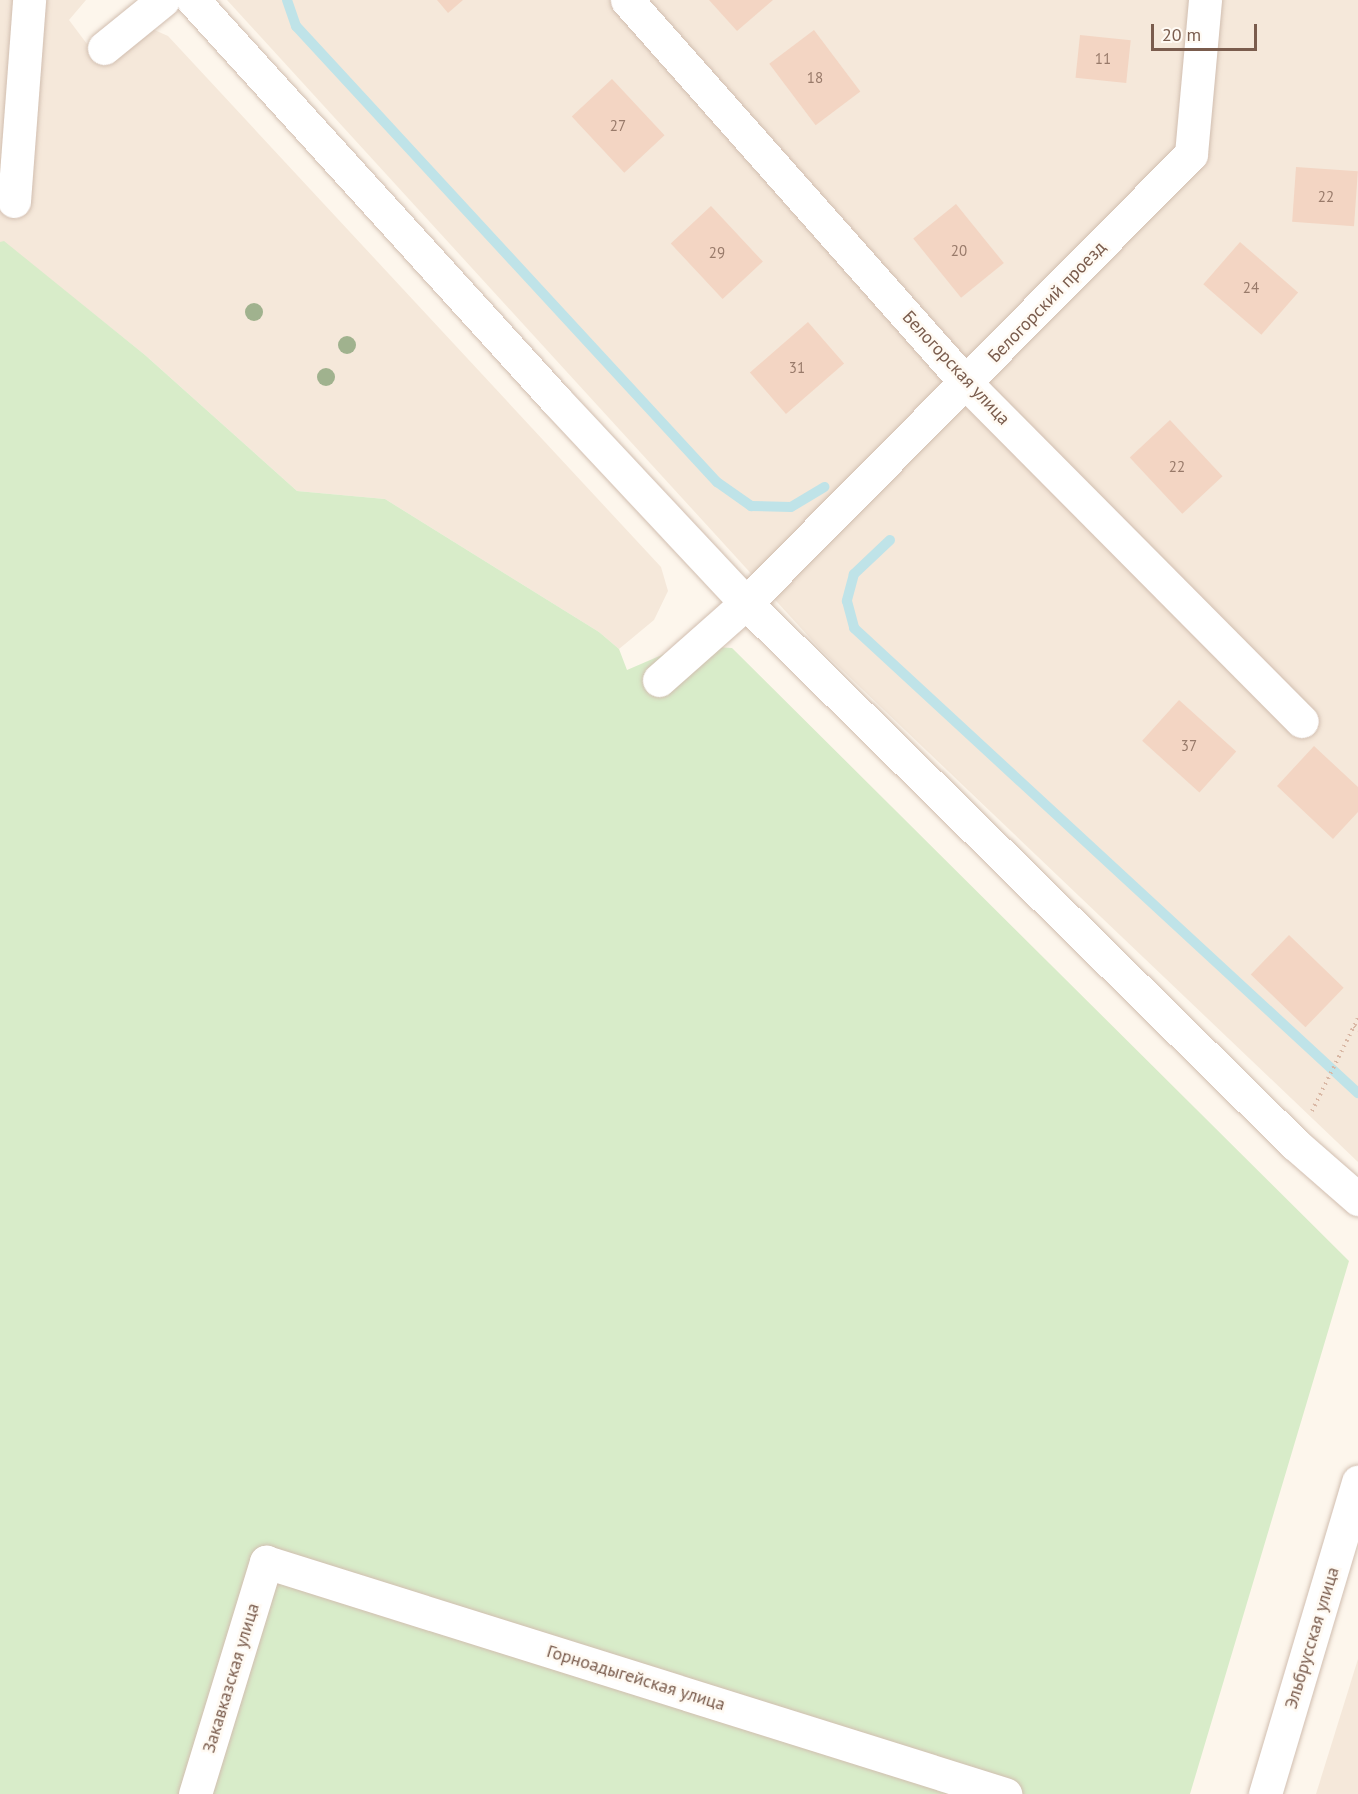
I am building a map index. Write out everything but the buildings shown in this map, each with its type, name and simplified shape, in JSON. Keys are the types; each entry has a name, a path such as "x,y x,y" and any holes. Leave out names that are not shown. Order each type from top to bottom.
{"street":[{"path":"14,201 29,0"},
{"path":"104,48 163,0"},
{"path":"193,0 556,400 746,603 1295,1144 1358,1199"},
{"name":"Белогорская улица","path":"627,0 967,384 1302,721"},
{"name":"Белогорский проезд","path":"659,680 746,603 967,384 1191,154 1205,0"},
{"name":"Эльбрусская улица","path":"1265,1794 1358,1482"},
{"name":"Закавказская улица","path":"195,1794 266,1562"},
{"name":"Горноадыгейская улица","path":"266,1562 1005,1794"}],"path":[{"path":"1295,1144 1358,1018"},
{"path":"1354,1026 1358,1030"}],"shaded area":[{"path":"0,0 86,0 69,20 87,44 107,30 150,28 168,36 661,567 668,591 654,620 619,649 599,632 385,499 297,491 145,355 4,242 0,242"},
{"path":"227,0 1358,0 1358,1162 820,649"},
{"path":"1358,1659 1358,1794 1316,1794"}],"green space":[{"path":"4,241 145,355 297,491 385,499 599,632 619,649 627,670 685,645 732,648 1349,1261 1190,1794 0,1794 0,242"}],"waterway":[{"path":"287,0 296,26 717,482 751,506 791,507 824,487"},
{"path":"890,540 854,574 847,601 854,628 1358,1093"}]}
